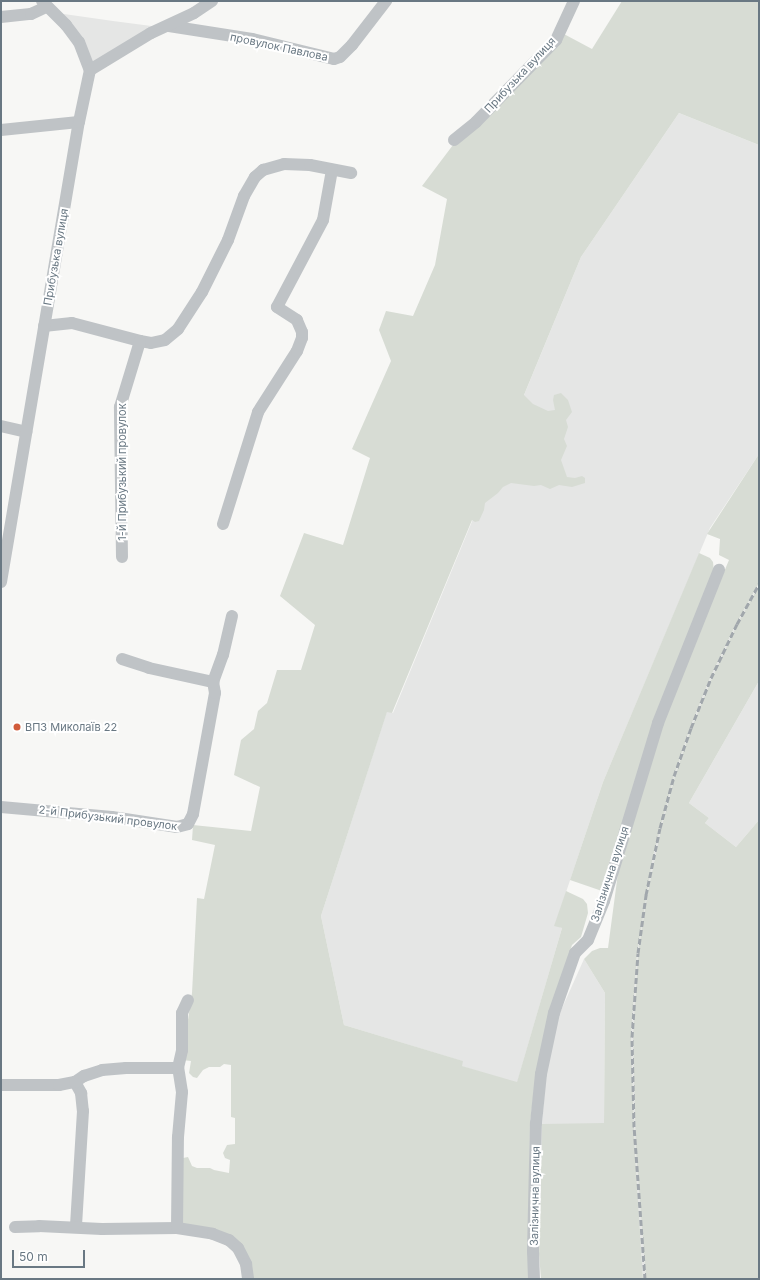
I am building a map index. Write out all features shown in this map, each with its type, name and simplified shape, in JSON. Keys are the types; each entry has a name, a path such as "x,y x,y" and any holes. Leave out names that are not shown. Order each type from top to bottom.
{"street":[{"path":"1,17 31,14 44,4 66,25 79,42 90,70 151,33 169,26 194,13 212,1"},
{"name":"провулок Павлова","path":"169,26 252,39 334,59 340,57 352,45 386,1"},
{"name":"Прибузька вулиця","path":"454,140 476,122 556,40 574,1"},
{"name":"Прибузька вулиця","path":"1,582 79,122 90,70"},
{"path":"1,130 79,122"},
{"path":"44,326 72,323 140,341 161,342 170,337 178,329 202,292 228,240 244,196 255,177 263,170 284,164 310,165 352,173"},
{"path":"223,524 258,412 297,351 302,338 300,326 297,320 277,307 323,220 332,170"},
{"name":"1-й Прибузький провулок","path":"122,557 120,407 140,341"},
{"path":"1,426 26,432"},
{"name":"Залізнична вулиця","path":"534,1279 533,1252 536,1123 541,1074 554,1014 575,953 588,940 604,901 658,723 719,570"},
{"name":"2-й Прибузький провулок","path":"1,806 118,818 177,827 188,824 193,814 215,693 213,682 223,655 232,616"},
{"path":"122,659 149,668 213,682"},
{"path":"177,1228 178,1137 182,1096 178,1068 182,1050 182,1013 188,1000"},
{"path":"1,1085 52,1086 75,1082 84,1076 102,1070 126,1068 178,1068"},
{"path":"75,1082 82,1093 83,1110 76,1227"},
{"path":"15,1227 76,1227 102,1229 177,1228 213,1234 229,1240 238,1248 244,1259 248,1279"}],"shaded area":[{"path":"622,1 759,1 759,145 679,113 581,257 524,395 533,404 548,411 555,410 553,400 554,395 561,393 568,400 572,412 566,420 568,427 564,439 567,446 561,460 567,477 575,478 582,476 585,478 585,483 572,487 559,485 550,489 541,485 534,486 511,483 503,487 485,503 484,510 479,521 475,522 472,520 392,713 387,712 321,916 344,1025 463,1061 462,1066 517,1082 562,928 554,926 566,891 583,899 587,904 588,913 581,937 572,945 549,1012 536,1074 530,1124 528,1279 250,1279 243,1252 185,1228 178,1217 183,1158 188,1157 192,1166 197,1168 210,1168 229,1173 230,1160 225,1158 223,1153 227,1145 235,1144 235,1118 231,1117 231,1065 224,1064 220,1067 209,1067 203,1070 197,1078 193,1077 189,1073 191,1061 182,1060 192,993 197,898 204,899 215,845 192,840 193,825 251,831 260,787 234,775 241,740 254,729 258,711 267,703 277,670 301,670 315,625 280,596 304,533 343,545 370,458 352,449 391,361 379,330 386,311 413,316 435,265 447,199 422,186 456,141 562,33 592,49"},
{"path":"57,13 113,21 159,27 95,65"},
{"path":"679,113 759,145 759,454 710,528 603,782 555,925 562,928 517,1083 461,1066 462,1061 344,1025 321,916 387,711 393,713 581,257"},
{"path":"759,454 759,583 736,624 710,678 690,728 674,776 653,856 637,953 631,1038 635,1153 643,1279 541,1279 539,1254 542,1124 604,1123 605,993 584,959 592,951 600,948 608,948 618,873 663,725 689,655 729,560 719,555 720,539 707,534"},
{"path":"699,553 710,558 713,562 714,572 602,891 570,880 603,782"},
{"path":"759,583 712,678 691,729 675,776 661,829 647,896 638,953 635,997 636,1153 646,1279 643,1279 635,1153 631,1038 637,954 645,896 659,828 674,776 690,728 710,678 736,624"},
{"path":"759,585 759,681 689,803 709,818 705,823 736,847 759,820 759,1279 646,1279 636,1153 633,1037 638,953 647,896 661,829 675,776 691,729 712,678 737,625"},
{"path":"759,681 759,820 736,847 705,823 709,818 689,803"},
{"path":"584,959 605,993 604,1124 542,1124 546,1074 559,1015"}],"railway":[{"path":"645,1279 634,1127 632,1037 638,953 646,895 660,828 674,776 691,728 711,678 737,624 759,584"}],"place":[{"name":"ВПЗ Миколаїв 22","path":"17,727"}]}
